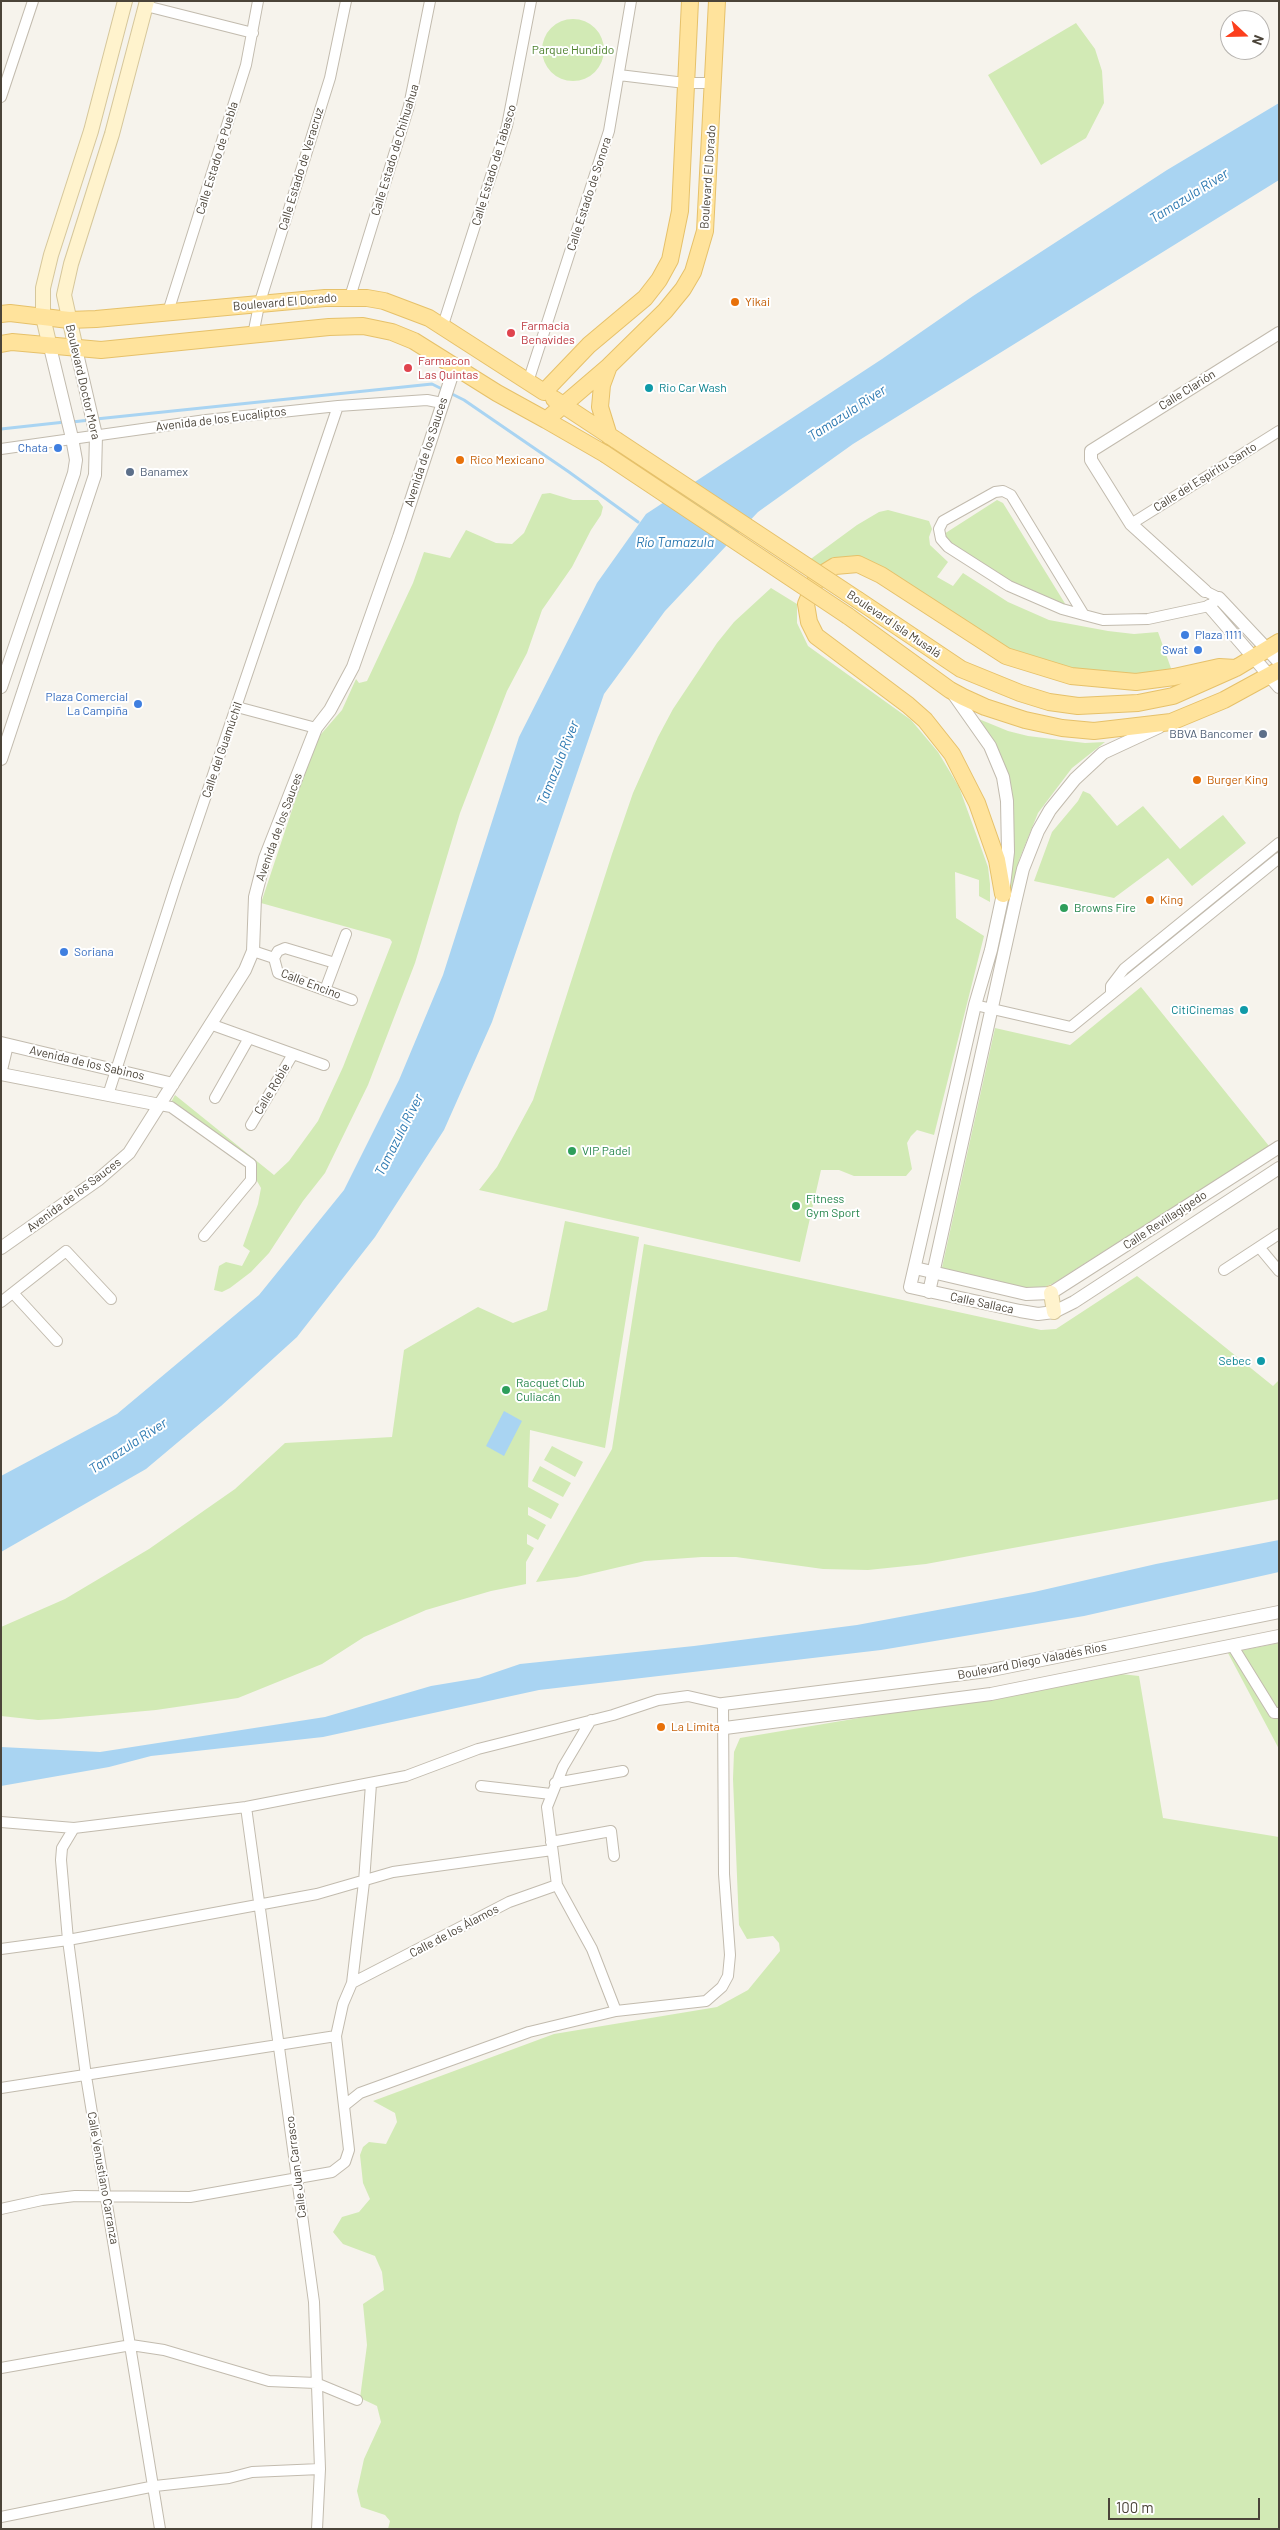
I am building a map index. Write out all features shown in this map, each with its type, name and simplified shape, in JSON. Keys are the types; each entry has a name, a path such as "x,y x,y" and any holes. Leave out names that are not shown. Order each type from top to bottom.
{"main road":[{"name":"Boulevard Doctor Mora","path":"50,347 43,317 43,288 51,255 91,131 125,1"},
{"name":"Boulevard El Dorado","path":"529,410 588,345 644,298 659,280 670,260 680,211 690,1"},
{"name":"Boulevard El Dorado","path":"546,420 562,404 609,366 677,297 693,272 705,231 709,186 716,1"},
{"name":"Boulevard Doctor Mora","path":"76,349 64,295 70,264 112,134 146,4"},
{"name":"Boulevard El Dorado","path":"1,314 69,320 350,297 384,302 412,310 443,325 544,392"},
{"path":"1,344 12,342 50,347 101,350 349,325 370,327 414,341 452,373 546,420"},
{"path":"609,366 602,385 600,408 613,438"},
{"name":"Boulevard Isla Musalá","path":"544,392 961,669 998,685 1049,702 1078,706 1138,704 1173,696 1236,668 1266,650"},
{"name":"Boulevard Isla Musalá","path":"546,420 606,454 848,616 950,690 985,708 1025,720 1062,728 1094,731 1171,722 1276,678"},
{"path":"1003,894 996,860 980,810 952,754 924,720 908,705 816,636 809,622 806,604 816,580 822,574 835,566 858,564 881,575 1006,656 1071,676 1136,682 1174,677 1219,667 1236,668"},
{"path":"1051,1293 1054,1312"}],"street":[{"path":"1,97 33,1"},
{"name":"Calle Estado de Puebla","path":"168,312 246,65 258,1"},
{"name":"Calle Estado de Veracruz","path":"253,335 259,305 330,78 346,1"},
{"name":"Calle Estado de Chihuahua","path":"350,297 409,106 430,1"},
{"name":"Calle Estado de Tabasco","path":"443,325 507,126 531,1"},
{"name":"Calle Estado de Sonora","path":"528,382 601,160 619,75 631,1"},
{"path":"146,4 253,33"},
{"path":"619,75 685,83 713,83"},
{"name":"Calle Clarión","path":"1132,524 1091,460 1091,451 1279,333"},
{"name":"Boulevard Doctor Mora","path":"1,687 74,473 76,460 50,347"},
{"name":"Boulevard Doctor Mora","path":"1,759 92,490 97,460 96,433 76,349"},
{"name":"Avenida de los Sauces","path":"1,1248 99,1179 130,1153 245,970 253,951 255,897 259,879 316,728 330,710 352,667 399,538 452,373"},
{"name":"Avenida de los Eucaliptos","path":"1,449 72,436 206,420 338,406 443,400"},
{"name":"Calle del Guamúchil","path":"108,1095 338,406"},
{"name":"Calle del Espíritu Santo","path":"1132,524 1279,431"},
{"path":"1084,615 1011,495 1003,491 995,492 943,522 939,529 941,539 948,547 1029,596 1084,615 1103,620 1140,620 1209,606 1219,598"},
{"path":"1132,524 1205,590 1219,598 1266,650 1276,678"},
{"path":"1205,590 1209,606 1279,662"},
{"path":"915,1268 975,1005 991,950 1003,894 1008,852 1008,827 1003,777 990,746 950,690"},
{"path":"236,707 316,728"},
{"path":"929,1292 990,1009 1023,869 1038,831 1050,810 1075,780 1103,753 1171,722"},
{"path":"1111,994 1111,986 1124,969 1279,843"},
{"path":"975,1005 1071,1027 1279,858"},
{"path":"325,990 346,934"},
{"path":"274,958 278,951 285,948 335,963"},
{"name":"Calle Encino","path":"253,951 274,958 278,973 352,1000"},
{"path":"210,1024 324,1065"},
{"path":"216,1098 249,1038"},
{"path":"1,1074 5,1044"},
{"name":"Avenida de los Sabinos","path":"5,1044 173,1084"},
{"name":"Calle Roble","path":"251,1125 293,1054"},
{"name":"Avenida de los Sabinos","path":"1,1074 160,1105"},
{"path":"160,1105 171,1108 251,1164 251,1180 204,1236"},
{"name":"Calle Revillagigedo","path":"1051,1293 1279,1147"},
{"name":"Calle Revillagigedo","path":"1054,1312 1074,1302 1279,1168"},
{"path":"1224,1270 1279,1234"},
{"path":"1259,1246 1279,1271"},
{"path":"1,1302 14,1294 66,1251 111,1299"},
{"name":"Calle Sallaca","path":"1051,1293 1026,1294 915,1268 910,1287 1020,1312 1038,1314 1054,1312"},
{"path":"14,1294 58,1341"},
{"name":"Boulevard Diego Valadés Ríos","path":"723,1704 987,1671 1279,1612"},
{"name":"Boulevard Diego Valadés Ríos","path":"725,1728 991,1694 1279,1636"},
{"path":"1232,1645 1274,1713 1279,1713"},
{"path":"1,1822 74,1828 246,1807 406,1776 478,1749 591,1720 658,1700 688,1696 723,1704 725,1728 724,1874 730,1955 728,1976 722,1987 706,2001 616,2011 529,2032 360,2093 345,2105"},
{"path":"591,1720 555,1783 547,1807 558,1885 592,1949 607,1983 616,2011"},
{"path":"555,1783 623,1771"},
{"path":"1,2209 42,2200 106,2196 190,2197 299,2180 332,2172 345,2162 349,2150 336,2036 343,2004 352,1983 364,1882 371,1784"},
{"path":"481,1786 551,1794"},
{"name":"Calle Juan Carrasco","path":"246,1807 258,1905 281,2046 314,2302 320,2468 317,2529"},
{"name":"Calle Venustiano Carranza","path":"74,1828 62,1848 60,1860 68,1940 86,2076 132,2344 160,2529"},
{"path":"1,1949 68,1940 258,1905 364,1882 393,1872 551,1846 611,1831 614,1856"},
{"name":"Calle de los Álamos","path":"352,1983 509,1902 558,1885"},
{"path":"1,2088 336,2036"},
{"path":"1,2368 132,2344 164,2350 269,2381 316,2382 357,2400"},
{"path":"1,2517 155,2486 229,2478 252,2472 320,2468"}],"green space":[{"name":"Parque Hundido","path":"567,19 579,19 595,28 602,38 604,50 602,62 595,72 579,81 567,81 556,76 547,67 542,56 542,44 547,33 556,24"},
{"path":"1076,23 1095,49 1102,71 1104,103 1086,138 1041,165 988,75"},
{"path":"550,493 573,500 598,500 603,507 601,515 572,567 542,610 527,653 507,691 460,813 415,963 368,1085 325,1173 303,1201 269,1253 251,1272 230,1288 222,1292 214,1290 219,1266 226,1262 242,1266 250,1251 243,1246 258,1204 261,1188 250,1169 170,1104 175,1095 274,1175 289,1161 318,1121 343,1067 392,942 390,939 261,903 315,741 342,710 356,679 359,683 367,681 413,583 424,552 450,558 466,530 496,543 512,544 524,533 542,494"},
{"path":"997,500 1003,503 1069,610 1051,605 950,546 944,534"},
{"path":"888,510 929,521 932,529 929,537 930,545 948,562 937,577 953,586 963,573 1008,602 1049,620 1134,634 1158,632 1172,671 1115,677 1024,659 868,563 819,570 808,561 857,525 879,512"},
{"path":"771,588 797,604 797,623 808,646 911,720 938,752 959,787 988,867 990,884 990,902 979,896 979,880 955,872 956,918 984,936 934,1135 917,1130 911,1136 907,1143 912,1169 906,1176 854,1176 839,1170 821,1170 800,1262 479,1190 497,1167 533,1100 633,793 658,737 673,709 717,643 734,622"},
{"path":"969,715 1008,731 1028,736 1085,743 1105,742 1072,768 1038,813 1019,860 1004,926 1012,858 1010,803"},
{"path":"1083,791 1090,794 1117,826 1143,806 1180,849 1223,815 1246,843 1192,886 1168,858 1114,898 1034,881 1052,832 1078,801"},
{"path":"1141,987 1269,1146 1054,1283 1038,1290 1030,1291 941,1272 995,1028 1070,1045"},
{"path":"565,1221 639,1237 605,1448 530,1430 528,1487 559,1504 551,1519 528,1507 528,1515 546,1525 538,1540 527,1534 527,1544 534,1548 526,1562 526,1584 491,1591 426,1610 364,1637 322,1664 238,1698 156,1710 57,1719 38,1720 1,1716 1,1627 65,1599 149,1549 235,1489 285,1443 392,1437 404,1350 478,1307 513,1323 547,1310"},
{"path":"644,1244 1041,1330 1056,1329 1137,1276 1273,1386 1279,1380 1279,1499 926,1564 868,1570 823,1569 736,1557 702,1557 645,1561 577,1577 536,1582 612,1449"},
{"path":"552,1446 583,1462 575,1477 544,1460"},
{"path":"540,1466 571,1483 563,1497 532,1481"},
{"path":"1279,1643 1279,1749 1228,1653"},
{"path":"1121,1674 1139,1676 1163,1818 1279,1837 1279,2529 388,2529 390,2521 385,2515 361,2507 357,2491 364,2459 381,2422 377,2406 360,2398 367,2345 363,2304 384,2290 382,2272 375,2256 343,2244 333,2232 342,2217 359,2212 370,2199 363,2183 360,2155 363,2147 369,2142 386,2144 397,2122 395,2113 373,2101 554,2034 717,2007 748,1990 780,1951 779,1943 773,1936 747,1939 739,1925 733,1779 734,1752 740,1738"}],"water":[{"name":"Río Tamazula","path":"1279,103 1279,180 853,444 758,512 665,611 604,694 492,1022 444,1130 375,1237 297,1337 221,1406 146,1469 1,1552 1,1476 117,1414 259,1295 344,1190 399,1080 443,975 519,737 597,583 646,514 882,359 973,296 1167,170"},
{"path":"504,1411 522,1421 504,1456 486,1446"},
{"path":"1279,1540 1279,1572 1084,1616 881,1650 539,1690 323,1737 151,1756 109,1767 1,1786 1,1747 100,1752 325,1717 431,1686 479,1678 520,1664 694,1646 857,1625 1034,1592 1156,1564"}],"waterway":[{"path":"96,419 432,384 444,390"},
{"path":"450,393 464,400 569,472 638,522"},
{"path":"72,422 90,420"},
{"path":"1,429 65,422"}],"place":[{"name":"Yikai","path":"735,302"},
{"name":"Farmacia Benavides","path":"511,333"},
{"name":"Farmacon Las Quintas","path":"408,368"},
{"name":"Rio Car Wash","path":"649,388"},
{"name":"Chata","path":"58,448"},
{"name":"Rico Mexicano","path":"460,460"},
{"name":"Banamex","path":"130,472"},
{"name":"Plaza 1111","path":"1185,635"},
{"name":"Swat","path":"1198,650"},
{"name":"Plaza Comercial La Campiña","path":"138,704"},
{"name":"BBVA Bancomer","path":"1263,734"},
{"name":"Burger King","path":"1197,780"},
{"name":"King","path":"1150,900"},
{"name":"Browns Fire","path":"1064,908"},
{"name":"Soriana","path":"64,952"},
{"name":"CitiCinemas","path":"1244,1010"},
{"name":"VIP Padel","path":"572,1151"},
{"name":"Fitness Gym Sport","path":"796,1206"},
{"name":"Sebec","path":"1261,1361"},
{"name":"Racquet Club Culiacán","path":"506,1390"},
{"name":"La Limita","path":"661,1727"}],"water label":[{"name":"Tamazula River","path":"1189,196"},
{"name":"Tamazula River","path":"847,413"},
{"name":"Tamazula River","path":"558,763"},
{"name":"Tamazula River","path":"399,1135"},
{"name":"Tamazula River","path":"128,1446"}]}
